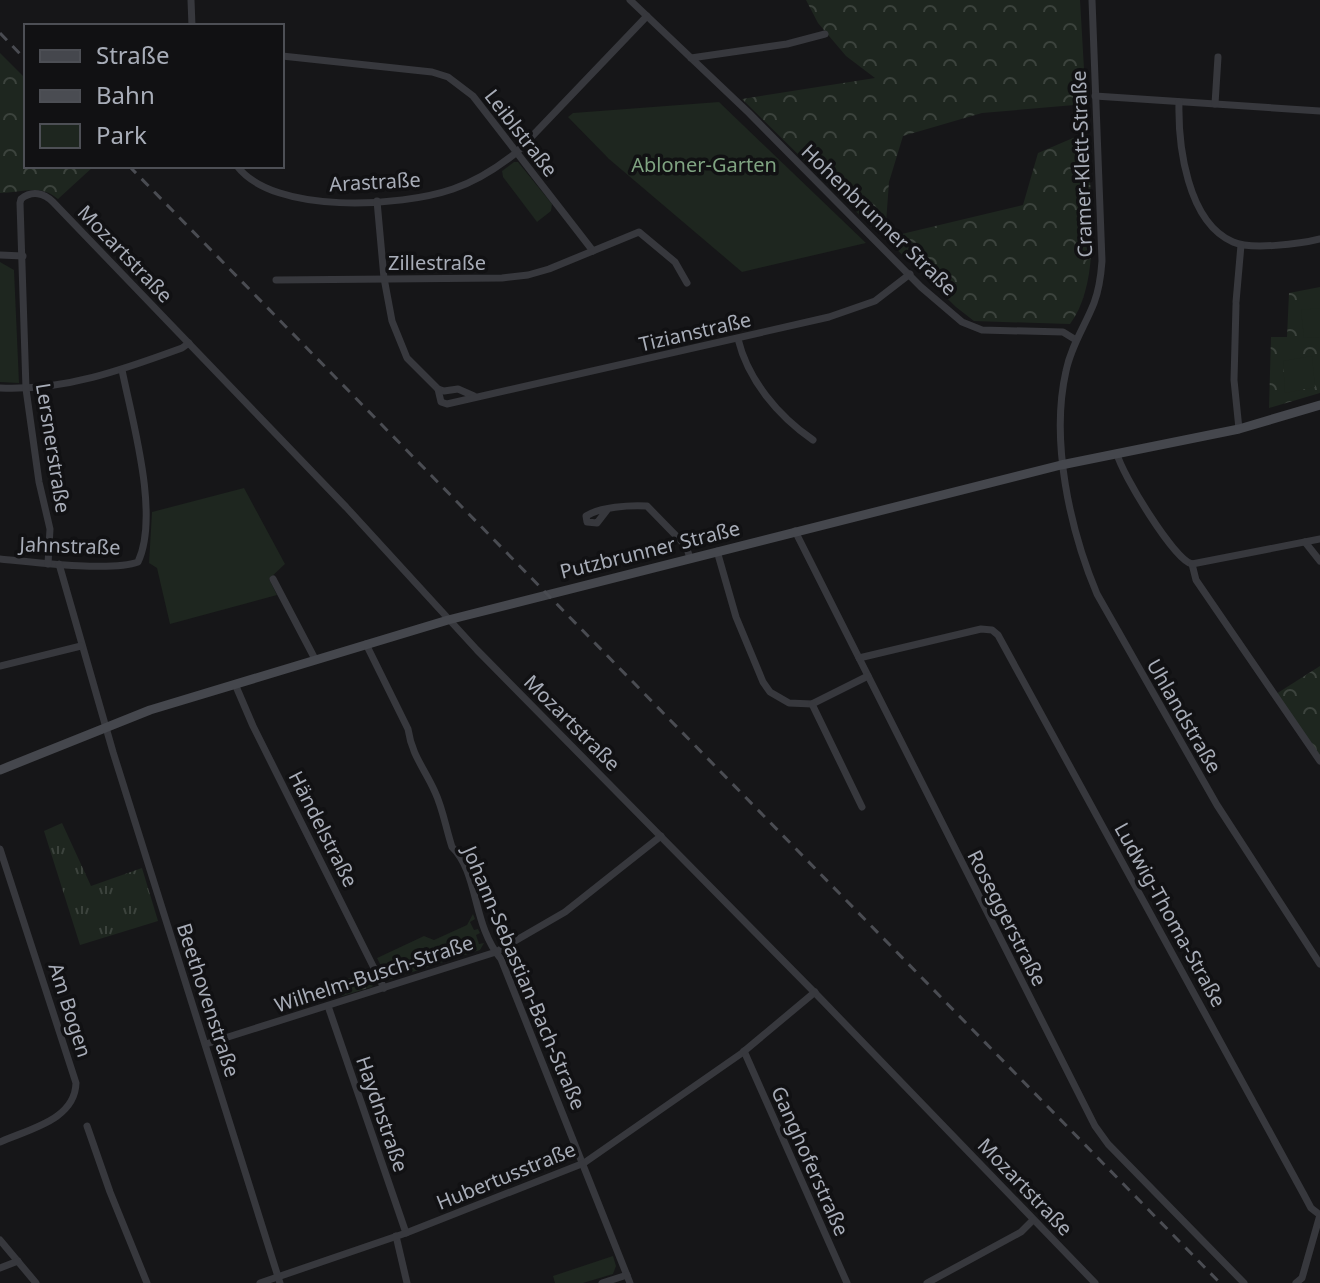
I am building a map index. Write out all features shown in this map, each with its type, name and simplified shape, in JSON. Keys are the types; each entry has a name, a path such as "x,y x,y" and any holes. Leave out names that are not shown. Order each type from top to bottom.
{"main road":[{"name":"Putzbrunner Straße","path":"0,770 106,727 235,684 448,620 1061,465 1239,429 1320,405"}],"street":[{"path":"191,0 192,24"},
{"name":"Hohenbrunner Straße","path":"630,0 921,287 962,322 972,328 1063,332 1076,340"},
{"name":"Cramer-Klett-Straße","path":"1061,465 1065,374 1076,340 1095,302 1102,261 1092,0"},
{"name":"Arastraße","path":"239,168 252,182 294,197 324,201 407,199 450,190 494,170 517,152 647,16"},
{"path":"691,58 787,44 825,34"},
{"name":"Leiblstraße","path":"284,56 432,72 448,77 473,96 593,251"},
{"path":"1215,104 1218,57"},
{"path":"1095,96 1320,111"},
{"path":"1179,102 1181,150 1190,184 1210,223 1224,238 1241,245 1320,239"},
{"name":"Lersnerstraße","path":"26,195 20,203 26,389 40,491 50,529 48,564"},
{"name":"Mozartstraße","path":"26,195 46,196 53,202 362,523 448,620 815,992 1095,1283"},
{"name":"Tizianstraße","path":"377,201 384,278 392,321 407,358 438,389 458,389 477,397"},
{"path":"593,251 639,232 675,262 687,283"},
{"path":"1239,429 1234,380 1241,245"},
{"name":"Zillestraße","path":"276,280 502,278 528,275 593,251"},
{"path":"0,255 23,256"},
{"name":"Tizianstraße","path":"438,389 444,403 738,339 854,310 875,301 910,274"},
{"path":"738,339 747,368 762,390 795,428 813,440"},
{"path":"0,388 26,389 78,382 122,370 189,343"},
{"name":"Jahnstraße","path":"0,559 48,564 121,565 138,562 146,492 122,370"},
{"path":"1117,454 1127,481 1144,506 1181,558 1192,564 1320,539"},
{"name":"Uhlandstraße","path":"1061,465 1087,571 1097,594 1217,805 1320,964"},
{"path":"607,510 647,506 686,546 690,558"},
{"name":"Roseggerstraße","path":"795,531 1095,1126 1108,1144 1244,1283"},
{"path":"1305,542 1320,561"},
{"path":"717,551 736,617 770,692 794,704 812,704 868,676"},
{"name":"Beethovenstraße","path":"59,564 81,646 279,1280"},
{"path":"1192,564 1193,574 1201,589 1320,761"},
{"path":"273,579 315,659"},
{"name":"Ludwig-Thoma-Straße","path":"859,658 981,629 992,630 1003,641 1311,1208 1320,1215"},
{"name":"Johann-Sebastian-Bach-Straße","path":"366,644 408,729 425,778 434,789 452,847 459,853 478,904 477,913 489,944 501,959 628,1279"},
{"path":"0,666 81,646"},
{"name":"Händelstraße","path":"235,684 384,988"},
{"path":"812,704 862,807"},
{"name":"Wilhelm-Busch-Straße","path":"206,1044 496,952 565,912 661,836"},
{"name":"Am Bogen","path":"0,849 76,1083 73,1100 64,1112 0,1142"},
{"name":"Hubertusstraße","path":"260,1283 279,1280 406,1233 584,1163 744,1051 815,992"},
{"name":"Haydnstraße","path":"328,1006 406,1233"},
{"name":"Ganghoferstraße","path":"744,1051 847,1283"},
{"path":"87,1126 113,1203 147,1283"},
{"path":"1296,1283 1302,1278 1320,1215"},
{"path":"927,1283 1021,1232 1033,1220"},
{"path":"396,1236 407,1283"},
{"path":"0,1240 36,1283"},
{"path":"0,1268 18,1261"},
{"path":"602,1283 628,1279"}],"green space":[{"path":"806,0 1080,0 1086,104 982,113 903,136 889,182 886,223 874,229 742,99 875,78 846,56 818,23"},
{"path":"0,53 24,77 24,168 92,168 58,199 37,190 0,193"},
{"name":"Abloner-Garten","path":"719,102 866,243 742,272 609,159 568,117 573,113"},
{"path":"1087,132 1091,258 1081,305 1070,324 974,321 885,238 1023,205 1038,153"},
{"path":"518,162 552,204 551,211 537,222 503,177 502,171"},
{"path":"0,262 14,270 19,383 0,382"},
{"path":"1320,287 1320,393 1269,408 1271,337 1287,337 1289,293"},
{"path":"1320,308 1320,337 1304,338 1301,310"},
{"path":"1312,356 1315,387 1285,393 1283,361"},
{"path":"244,488 285,564 269,579 277,595 170,624 157,568 149,563 152,512"},
{"path":"1320,666 1320,756 1276,694"},
{"path":"62,823 91,886 142,868 158,921 80,945 44,831"},
{"path":"473,914 475,919 470,922 474,930 478,929 480,933 476,935 479,944 484,943 480,950 388,980 377,958 424,936 434,940 467,925"},
{"path":"372,973 375,980 372,987 342,996 338,981"},
{"path":"613,1256 616,1266 613,1274 583,1283 555,1283 553,1276"}],"railway":[{"path":"0,33 24,58"},
{"path":"131,168 1220,1283"}]}
